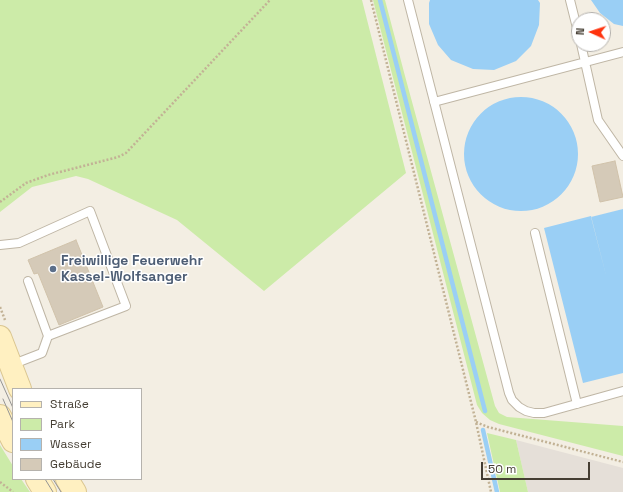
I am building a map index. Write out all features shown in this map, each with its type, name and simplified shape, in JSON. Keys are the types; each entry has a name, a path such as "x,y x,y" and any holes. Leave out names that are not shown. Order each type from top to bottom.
{"main road":[{"path":"0,337 20,388"},
{"path":"0,416 12,439"},
{"path":"38,480 45,492"},
{"path":"68,480 75,492"}],"lane":[{"path":"408,0 509,394 512,400 526,411 544,413 623,391"},
{"path":"570,0 573,12"},
{"path":"583,52 598,120 623,156"},
{"path":"434,102 623,52"},
{"path":"0,245 19,243 90,212 126,306 48,336"},
{"path":"535,233 577,404"},
{"path":"11,365 42,353 48,336 28,281"}],"path":[{"path":"0,202 26,183 48,175 118,157 126,153 270,0"},
{"path":"371,0 476,422 490,492"},
{"path":"476,422 488,427 623,462"},
{"path":"0,482 13,492"}],"shaded area":[{"path":"516,440 623,468 623,492 528,492"}],"green space":[{"path":"0,0 362,0 406,173 264,291 177,220 88,179 76,176 32,187 0,212"},
{"path":"373,0 385,0 495,406 499,413 507,417 623,426 623,456 499,424 490,420 482,413 477,405"},
{"path":"487,433 516,440 528,492 500,492"},
{"path":"0,445 12,464 12,480 22,480 30,492 0,492"}],"water":[{"path":"430,0 538,0 540,3 539,25 531,46 516,61 494,70 473,69 451,60 438,45 429,24"},
{"path":"591,0 623,0 623,26 611,22 611,12 599,12"},
{"path":"521,97 543,101 561,114 574,132 578,154 574,176 561,194 543,207 521,211 499,207 481,194 468,176 464,154 468,132 481,114 499,101"},
{"path":"623,209 623,373 583,383 544,228"}],"building":[{"path":"615,161 623,197 600,202 592,166"},
{"path":"76,240 103,307 59,325 38,273 34,274 28,260"}],"waterway":[{"path":"380,0 485,411"},
{"path":"483,430 497,492"}],"tram line":[{"path":"0,379 12,406"},
{"path":"3,399 12,420"},
{"path":"46,480 53,492"},
{"path":"54,480 61,492"}],"place":[{"name":"Freiwillige Feuerwehr Kassel-Wolfsanger","path":"53,269"}]}
